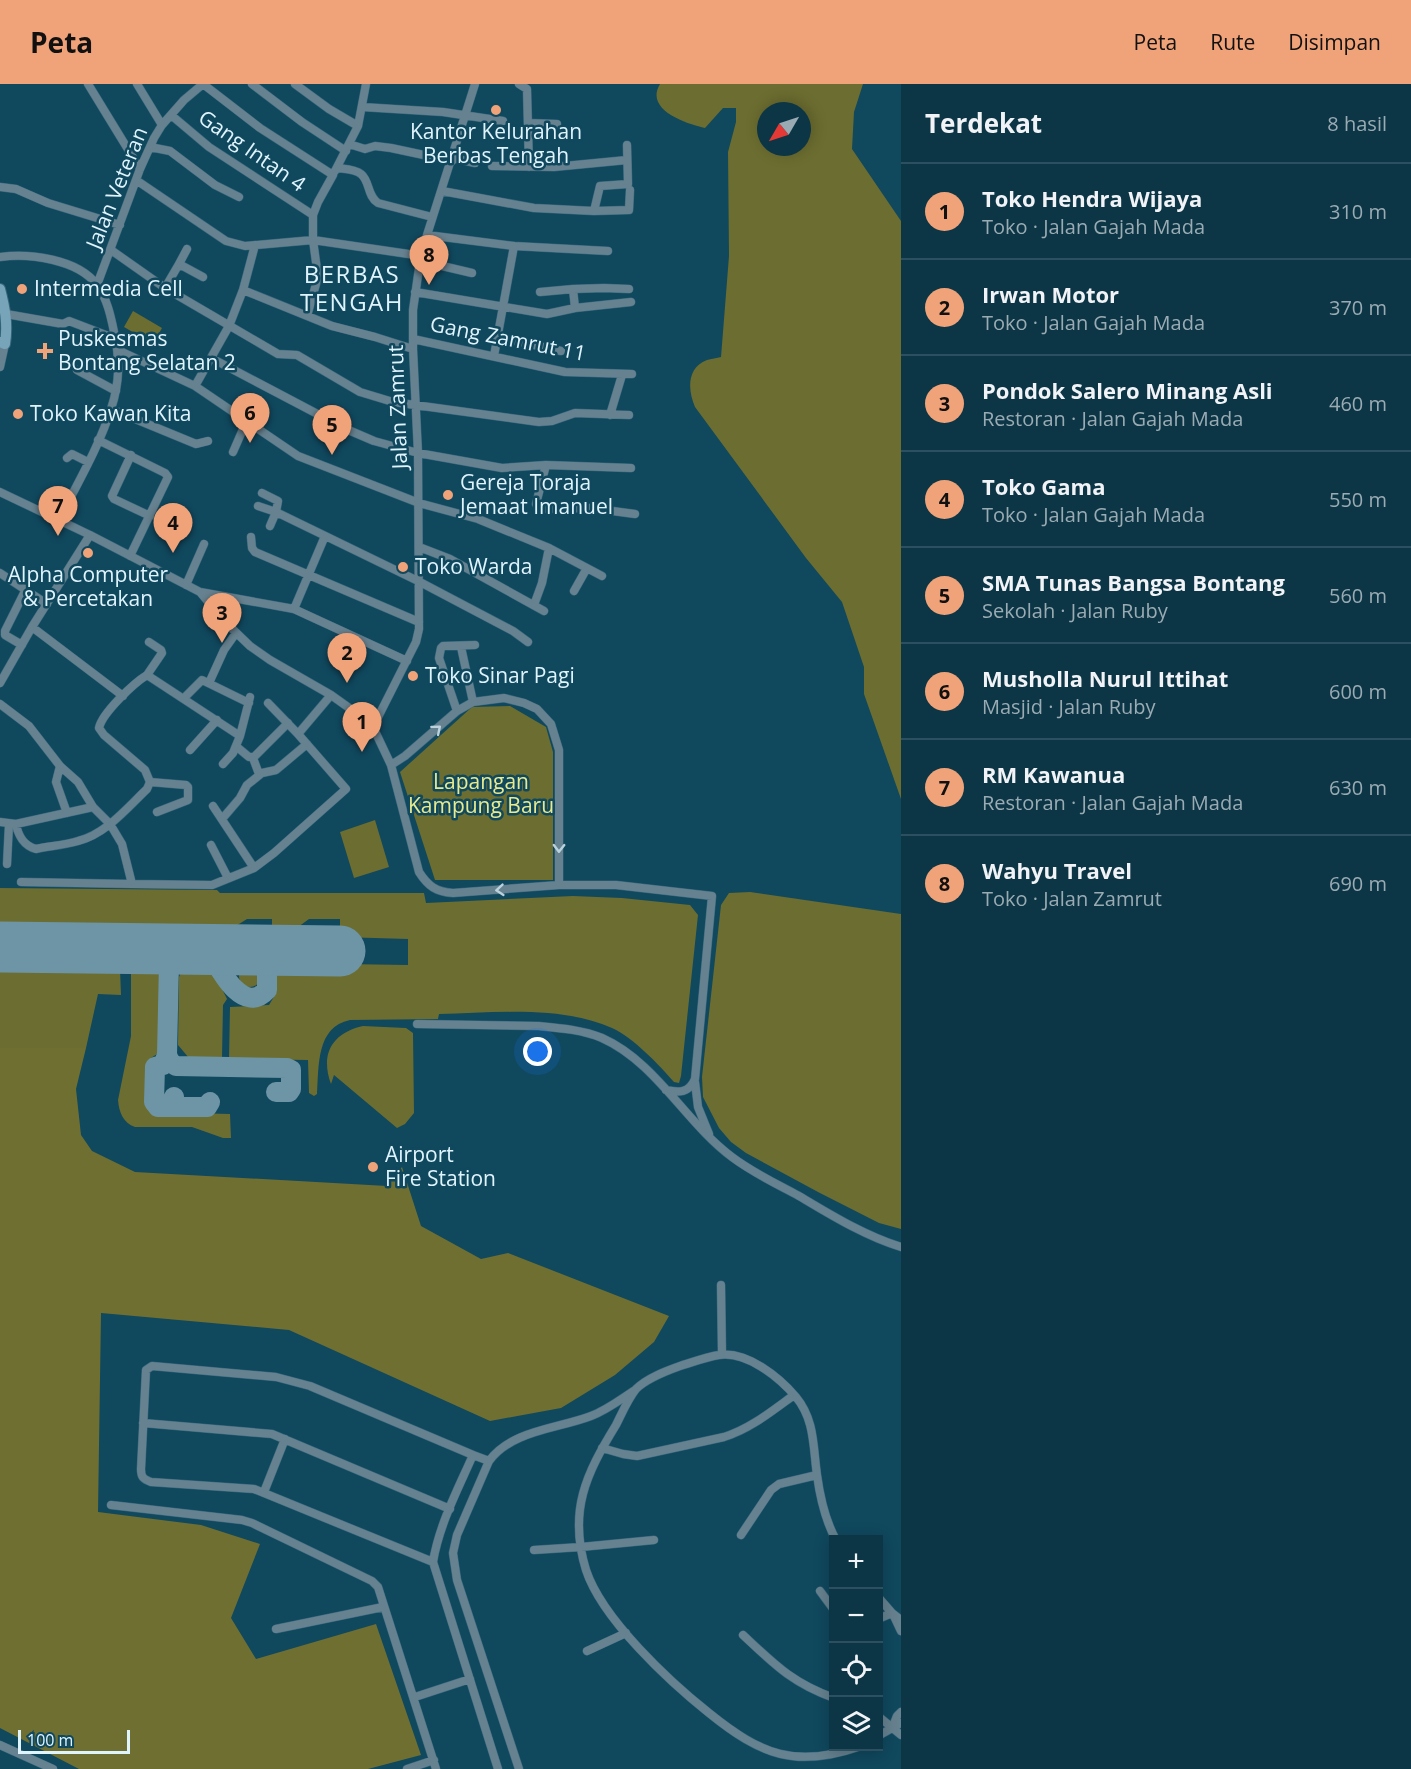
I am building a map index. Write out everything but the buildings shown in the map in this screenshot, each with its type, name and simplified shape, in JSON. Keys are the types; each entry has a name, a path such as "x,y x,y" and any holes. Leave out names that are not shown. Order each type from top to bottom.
{"street":[{"path":"87,84 140,170"},
{"path":"137,84 162,125"},
{"path":"203,84 260,128 335,171 360,172 371,197 378,203 432,218"},
{"name":"Jalan Veteran","path":"0,257 26,255 57,261 79,270 97,285 150,147 162,125 184,100 203,84"},
{"path":"252,84 302,122 347,148 365,149 375,146 475,163"},
{"path":"296,84 329,109 358,126"},
{"path":"307,316 318,277 313,240 313,215 358,126 366,84"},
{"name":"Jalan Zamrut","path":"373,727 416,642 419,622 419,502 417,405 413,349 415,292 427,235 453,160 475,84"},
{"path":"519,84 527,89 529,167"},
{"path":"363,107 433,111 503,121"},
{"name":"Gang Intan 4","path":"171,115 209,147 313,215"},
{"path":"528,123 556,124"},
{"path":"594,211 600,186 628,184 627,145"},
{"path":"150,147 170,151 215,185 239,197"},
{"path":"492,166 554,167 627,160"},
{"path":"136,180 226,241 238,246 313,240 421,259 472,273"},
{"path":"0,187 12,188 48,203 120,225"},
{"path":"442,191 534,208 594,211 629,210 630,190"},
{"path":"427,235 514,246 608,251"},
{"path":"195,386 229,327 243,290 255,245"},
{"path":"494,356 514,246"},
{"path":"165,288 187,249"},
{"path":"111,250 165,288 229,327 278,354 301,357 360,392 393,402 539,422 552,421 574,413 629,415"},
{"path":"179,264 203,277"},
{"path":"58,520 98,440 116,391 120,362 118,350 106,303 97,285"},
{"path":"540,292 604,288 629,290"},
{"path":"0,289 6,314 0,367"},
{"path":"573,289 575,308"},
{"path":"243,290 333,326 413,349"},
{"path":"415,292 547,314 575,308 631,302"},
{"path":"6,314 63,324 69,321 116,339"},
{"path":"498,337 561,351"},
{"name":"Gang Zamrut 11","path":"413,339 565,372 632,374"},
{"path":"118,350 195,386 247,420 280,446 298,456 419,502 469,516 549,548 602,576"},
{"path":"211,358 354,433 418,453 502,468 546,465 631,468"},
{"path":"77,370 116,391"},
{"path":"610,415 622,375"},
{"path":"111,409 196,444 208,441"},
{"path":"232,452 247,420"},
{"path":"98,440 131,455 165,473 168,477 130,556"},
{"path":"67,458 72,454 88,462"},
{"path":"131,455 112,496 150,516"},
{"path":"546,465 536,504 539,509 597,509 635,514"},
{"path":"0,492 200,592 294,609 407,661"},
{"path":"262,493 278,501 270,526"},
{"path":"258,506 276,512 418,581 513,631 528,642"},
{"path":"0,682 90,535"},
{"path":"294,609 325,536"},
{"path":"251,537 252,548 255,552 419,622"},
{"path":"186,585 204,544"},
{"path":"419,547 450,559 544,611"},
{"path":"534,605 542,583 549,548"},
{"path":"573,591 587,568"},
{"path":"0,573 48,604"},
{"path":"22,645 5,635 5,631 26,590"},
{"path":"200,592 236,633 270,660 331,695 373,727 391,765 419,872 432,888 453,893 559,885 616,885 712,896 695,1079 698,1107 710,1138"},
{"path":"32,627 123,696"},
{"path":"209,683 224,650 236,633"},
{"path":"13,824 25,843 36,849 79,841 110,824 147,789 150,782 145,770 99,728 101,722 123,696 147,675 162,653 149,642"},
{"path":"457,711 439,655 443,646 475,645"},
{"path":"461,647 473,702"},
{"path":"147,675 240,736"},
{"path":"184,698 202,680 249,700 237,747 224,764"},
{"path":"298,734 331,695"},
{"path":"391,765 405,756 457,711 473,702 504,699 524,703 537,709 551,724 559,750 559,885"},
{"path":"21,882 212,885 254,868 346,789 268,703"},
{"path":"0,704 29,726 60,766 81,786 93,807 110,824 122,844 132,884"},
{"path":"190,750 217,720"},
{"path":"253,758 288,723"},
{"path":"222,819 240,798 247,785 259,774 276,770 307,744"},
{"path":"237,747 253,758 259,774"},
{"path":"60,766 57,782 67,813"},
{"path":"150,782 188,787 190,796 188,800 157,812"},
{"path":"213,806 254,868"},
{"path":"0,822 13,824 93,807"},
{"path":"7,864 13,824"},
{"path":"211,844 228,878"},
{"path":"417,1024 539,1026 600,1037 616,1046 650,1073 710,1138 732,1157 840,1219 901,1247"},
{"path":"666,1090 677,1093 685,1091 695,1079"},
{"path":"721,1285 722,1354"},
{"path":"519,1769 462,1598 453,1553 457,1535 489,1461 497,1451 512,1441 576,1421 608,1408 651,1379 669,1370 722,1354 756,1363 775,1375 802,1405 814,1439 817,1475 824,1510 834,1535"},
{"path":"433,1562 254,1489 144,1480 141,1470 146,1370 152,1366 252,1373 310,1386 489,1461"},
{"path":"637,1389 602,1448 587,1479 581,1500 579,1514 581,1547 586,1571 594,1588 626,1633 656,1667 691,1699 742,1738 763,1751 789,1761 811,1762 848,1751"},
{"path":"602,1448 637,1456 724,1437 738,1433 752,1425 794,1395"},
{"path":"608,1408 621,1416"},
{"path":"144,1423 260,1432 285,1438 450,1509"},
{"path":"264,1492 285,1438"},
{"path":"473,1455 450,1509 433,1562 498,1769"},
{"path":"741,1535 771,1490 779,1484 817,1475"},
{"path":"111,1505 224,1517 252,1523 372,1581 378,1587 415,1697 436,1769"},
{"path":"534,1550 654,1540"},
{"path":"820,1592 829,1604"},
{"path":"883,1602 892,1613 901,1631"},
{"path":"276,1629 383,1607"},
{"path":"883,1617 892,1613"},
{"path":"892,1613 901,1620"},
{"path":"587,1651 626,1633"},
{"path":"743,1635 793,1680 831,1697"},
{"path":"415,1697 470,1679"},
{"path":"901,1712 897,1716 897,1725 901,1735"},
{"path":"883,1718 897,1725"},
{"path":"883,1734 897,1725"},
{"path":"0,1745 38,1766 53,1769"},
{"path":"407,1769 434,1760"}],"green space":[{"path":"660,84 863,84 854,112 852,149 901,221 901,799 864,694 864,667 842,602 806,558 695,407 691,394 690,380 695,368 707,360 721,357 729,256 728,152 736,122 736,108 723,108 705,128 670,114 662,108 657,93"},
{"path":"133,311 162,328 153,344 124,327"},
{"name":"Lapangan Kampung Baru","path":"510,706 546,727 553,752 553,880 435,880 400,772 472,707"},
{"path":"375,820 389,867 354,878 340,832"},
{"path":"0,888 217,890 220,893 424,893 426,903 573,896 690,905 698,915 681,1076 679,1083 674,1082 629,1038 612,1028 592,1021 549,1013 439,1014 438,1019 350,1020 339,1024 325,1039 319,1060 317,1094 314,1096 309,1093 308,1060 229,1059 230,1007 269,1005 275,995 277,963 408,965 408,939 340,937 340,919 309,919 283,938 272,937 272,919 247,919 220,936 0,934"},
{"path":"750,892 901,914 901,1229 879,1223 746,1153 731,1142 719,1128 703,1097 702,1077 721,905 729,893"},
{"path":"0,960 113,961 120,969 121,995 98,994 86,1048 0,1048"},
{"path":"137,961 153,962 158,965 164,976 163,1042 157,1054 151,1058 151,1112 230,1114 231,1138 223,1138 192,1127 135,1127 127,1123 122,1116 118,1100 131,1036 131,968"},
{"path":"192,962 205,962 227,999 223,1005 222,1058 189,1058 178,1045 179,977 182,970"},
{"path":"246,965 254,965 261,972 261,980 254,987 246,987 239,980 239,972"},
{"path":"363,1026 406,1028 413,1033 414,1113 405,1124 397,1128 334,1075 331,1084 327,1063 331,1046 343,1034"}],"shaded area":[{"path":"0,1048 86,1048 76,1089 81,1135 92,1151 135,1172 387,1186 402,1167 421,1226 481,1259 508,1253 669,1316 654,1342 615,1375 561,1408 490,1421 289,1330 101,1313 98,1512 201,1525 260,1544 231,1618 256,1659 376,1624 421,1755 368,1769 79,1769 0,1728"}],"taxiway":[{"path":"156,949 169,962 174,954 186,949"},
{"path":"208,949 224,977 240,993 249,997 258,997 267,990 267,950"},
{"path":"169,962 167,1055 170,1062 176,1066 287,1068 291,1070 289,1092 276,1092"},
{"path":"167,1055 163,1065 155,1067 154,1102 158,1107 170,1107 174,1097"},
{"path":"170,1107 207,1107 210,1102"}],"runway":[{"path":"0,947 340,951"}],"place":[{"name":"Kantor Kelurahan Berbas Tengah","path":"496,110"},
{"name":"Wahyu Travel","path":"429,285"},
{"name":"Intermedia Cell","path":"22,289"},
{"name":"Puskesmas Bontang Selatan 2","path":"45,351"},
{"name":"Toko Kawan Kita","path":"18,414"},
{"name":"Musholla Nurul Ittihat","path":"250,443"},
{"name":"SMA Tunas Bangsa Bontang","path":"332,455"},
{"name":"Gereja Toraja Jemaat Imanuel","path":"448,495"},
{"name":"RM Kawanua","path":"58,536"},
{"name":"Alpha Computer & Percetakan","path":"88,553"},
{"name":"Toko Gama","path":"173,553"},
{"name":"Toko Warda","path":"403,567"},
{"name":"Pondok Salero Minang Asli","path":"222,643"},
{"name":"Toko Sinar Pagi","path":"413,676"},
{"name":"Irwan Motor","path":"347,683"},
{"name":"Toko Hendra Wijaya","path":"362,752"},
{"name":"Airport Fire Station","path":"373,1167"}],"district":[{"name":"BERBAS TENGAH","path":"352,289"}]}
